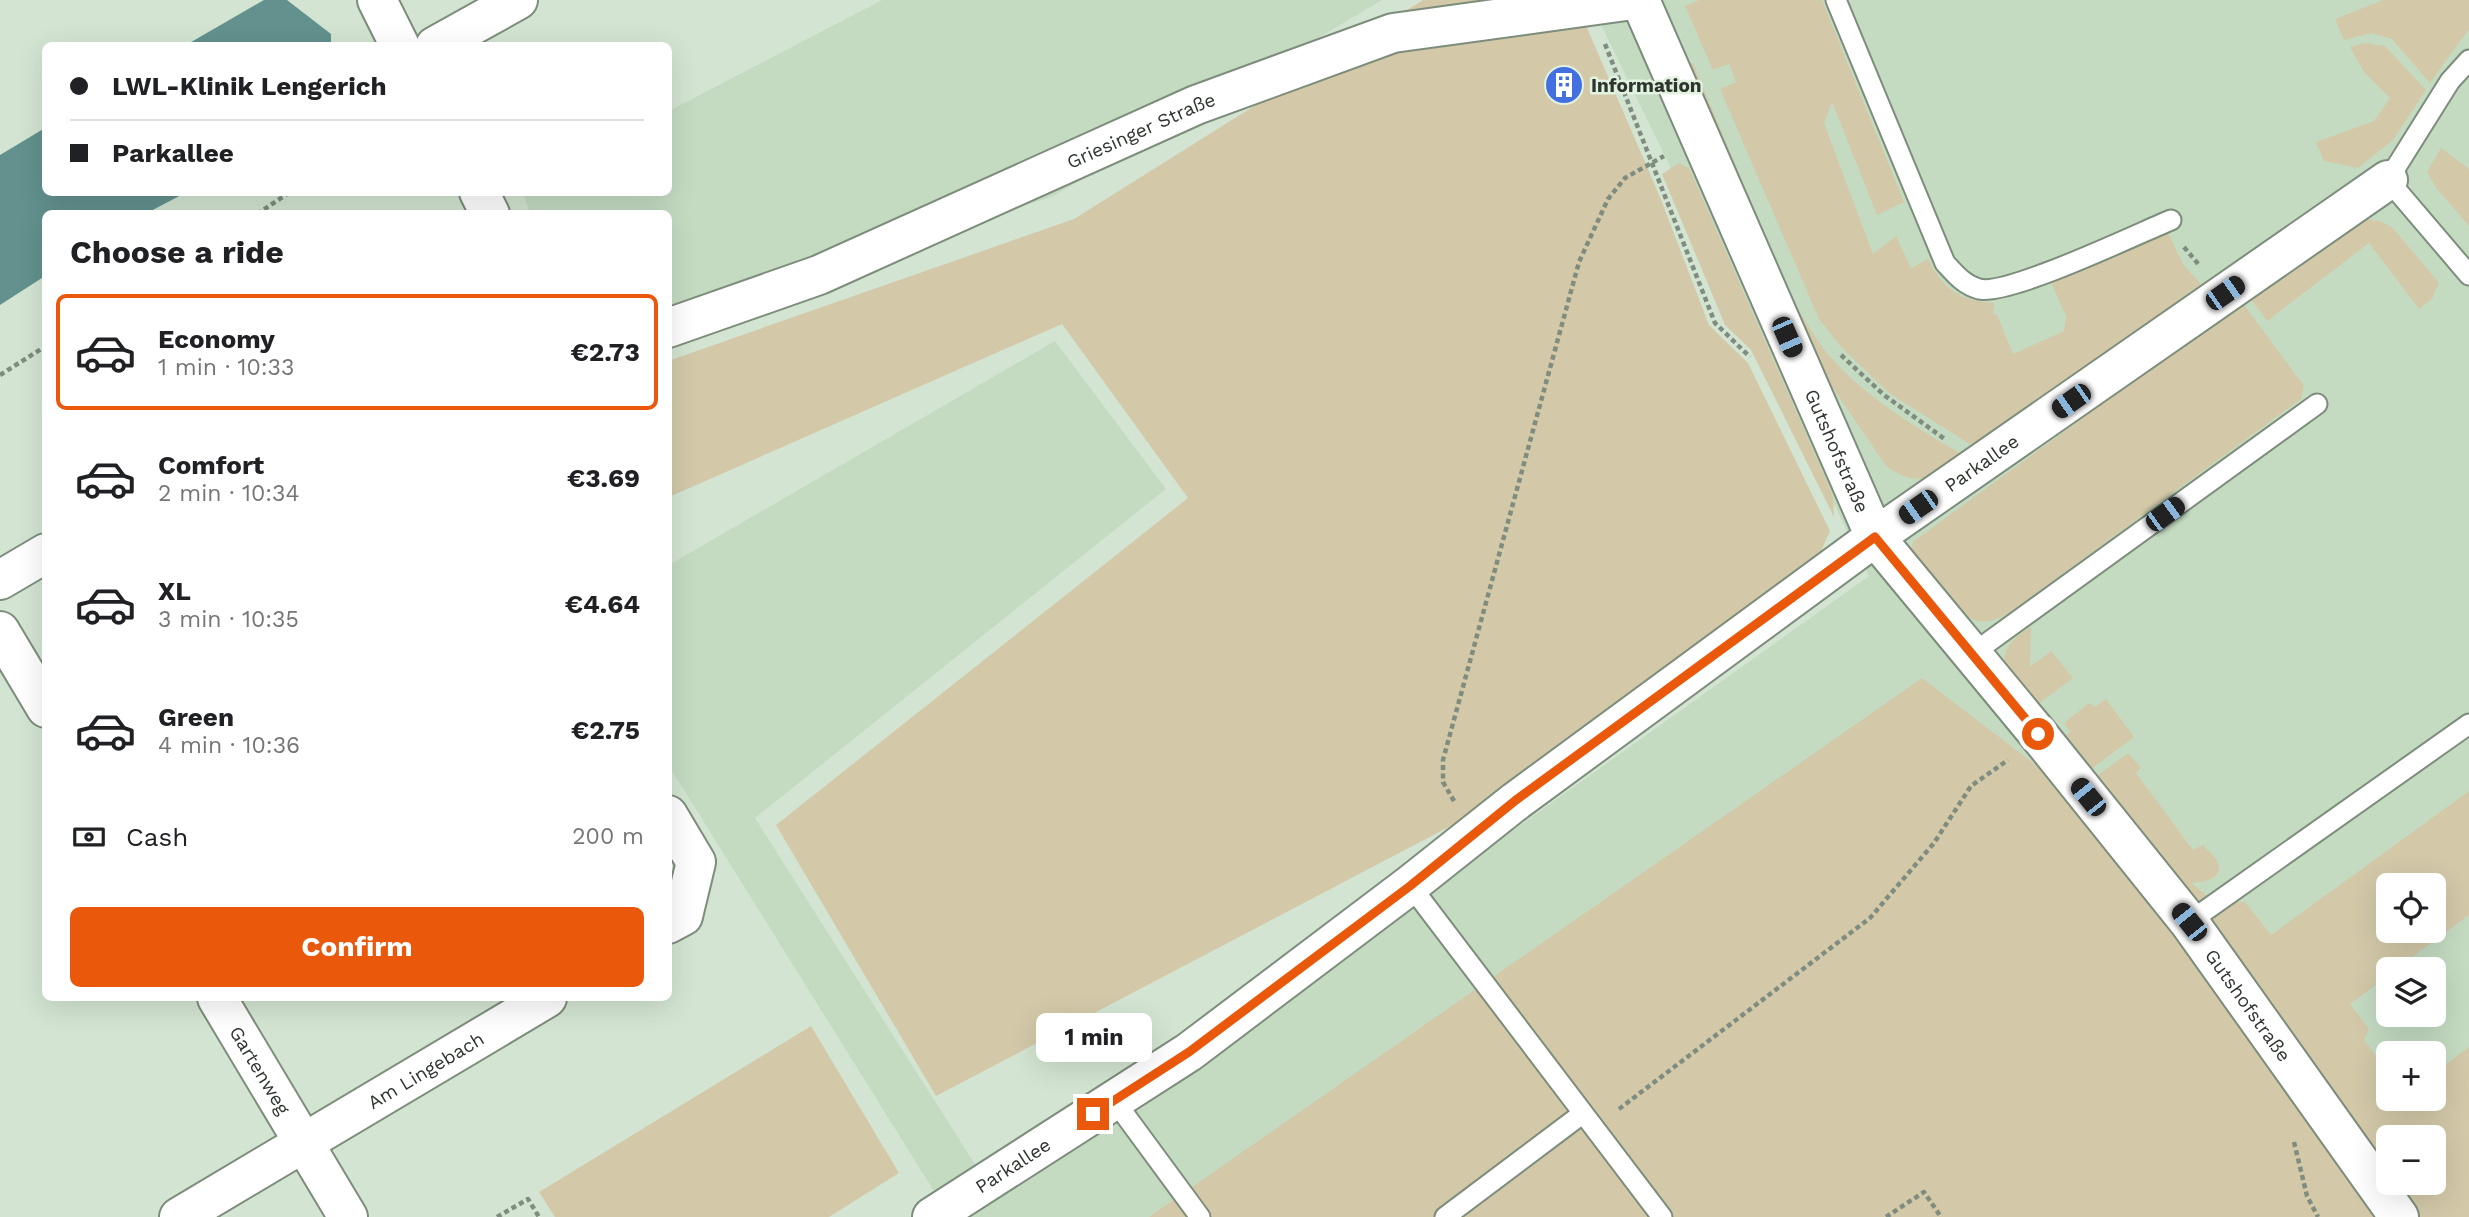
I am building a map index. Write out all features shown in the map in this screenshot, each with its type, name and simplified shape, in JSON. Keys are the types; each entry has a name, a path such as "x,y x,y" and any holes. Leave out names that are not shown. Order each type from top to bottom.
{"street":[{"path":"377,0 398,42"},
{"path":"442,42 518,0"},
{"name":"Gutshofstraße","path":"1626,1 1699,136 1875,537 2189,922 2399,1217"},
{"name":"Griesinger Straße","path":"672,327 819,275 1196,104 1393,33 1626,1"},
{"name":"Parkallee","path":"932,1217 1189,1052 1410,886 1516,800 1875,537 2388,180"},
{"path":"0,580 42,556"},
{"path":"0,631 42,701"},
{"path":"672,823 696,862 683,916 672,922"},
{"name":"Gartenweg","path":"219,1001 304,1143"},
{"name":"Am Lingebach","path":"179,1217 542,1001"},
{"path":"304,1143 348,1217"}],"lane":[{"path":"1836,0 1945,263 1960,279 1980,289 2021,283 2171,220"},
{"path":"2469,60 2450,81 2388,180 2469,275"},
{"path":"1972,654 2317,404"},
{"path":"2189,922 2469,724"},
{"path":"1410,886 1662,1217"},
{"path":"1114,1100 1200,1217"},
{"path":"1446,1217 1588,1121"}],"path":[{"path":"1626,1 1598,29 1715,323 1752,359"},
{"path":"1472,836 1443,782 1443,760 1579,262 1608,199 1625,178 1699,136"},
{"path":"263,210 284,196"},
{"path":"2181,238 2185,248 2200,267"},
{"path":"0,375 42,349"},
{"path":"1838,353 1884,395 1982,463"},
{"path":"1588,1121 1870,918 1934,843 1971,786 2015,754"},
{"path":"1886,1217 1923,1192 1941,1217"},
{"path":"497,1217 528,1199 539,1217"}],"shaded area":[{"path":"882,0 1382,0 1052,197 672,308 672,210 529,210 524,196 672,196 672,109"},
{"path":"1423,0 1575,0 1660,197 1709,325 1748,363 1830,531 1820,553 1550,754 1485,808 936,1096 776,825 1188,498 1062,324 672,496 672,360 1074,219"},
{"path":"1589,0 2469,0 2469,1217 950,1217 672,771 672,563 1055,341 1166,489 755,818 997,1199 1869,576"},
{"path":"1699,0 1822,0 1904,202 1877,215 1832,102 1824,123 1873,254 1896,236 1911,268 1928,259 1940,279 1954,292 1971,299 1994,303 1993,313 1997,315 2013,354 2064,331 2066,316 2050,280 2168,233 2184,266 2201,284 1976,448 1889,393 1841,347 1819,319 1720,89 1736,82 1729,64 1713,70 1685,6"},
{"path":"2383,0 2469,0 2469,29 2430,83 2392,39 2372,33 2344,40 2335,19"},
{"path":"2365,43 2385,46 2426,90 2393,140 2358,168 2324,161 2316,142 2374,121 2390,98 2364,72 2350,47"},
{"path":"1693,63 1783,276 1822,347 1849,376 1880,402 1965,456 1935,474 1918,479 1886,466 1820,369 1681,65"},
{"path":"2441,148 2469,169 2469,226 2437,189 2427,172"},
{"path":"1679,163 1689,168 1828,484 1833,497 1834,517 1751,350 1725,325 1662,174"},
{"path":"2363,219 2380,221 2393,228 2439,283 2432,299 2419,309 2369,243 2267,321 2250,298"},
{"path":"2242,302 2304,386 2301,399 2009,613 1994,620 1978,621 1969,618 1950,602 1910,550 1914,541"},
{"path":"2031,627 2030,667 2051,651 2073,678 2033,708 2003,669 2005,654 2010,644"},
{"path":"1922,678 2148,851 2093,779 2128,753 2141,768 2136,773 2193,850 2203,845 2217,861 2219,869 2214,877 2191,883 2225,910 2234,902 2245,902 2271,935 2469,791 2469,915 2446,932 2446,873 2376,873 2376,943 2431,943 2412,957 2376,957 2376,985 2350,1004 2369,1029 2364,1040 2376,1056 2376,1111 2446,1111 2446,1064 2469,1047 2469,1217 1149,1217"},
{"path":"2106,699 2134,737 2090,770 2088,765 2082,770 2059,740 2070,732 2064,723 2089,703 2095,707"},
{"path":"811,1026 899,1173 829,1217 555,1217 539,1192"}],"water":[{"path":"264,0 287,0 331,34 331,42 191,42"},
{"path":"42,130 42,196 179,196 153,210 42,210 42,278 0,305 0,155"}],"place":[{"name":"Information","path":"1564,85"}],"route":[{"path":"1093,1114 1189,1052 1410,886 1516,800 1875,537 2038,734"}]}
